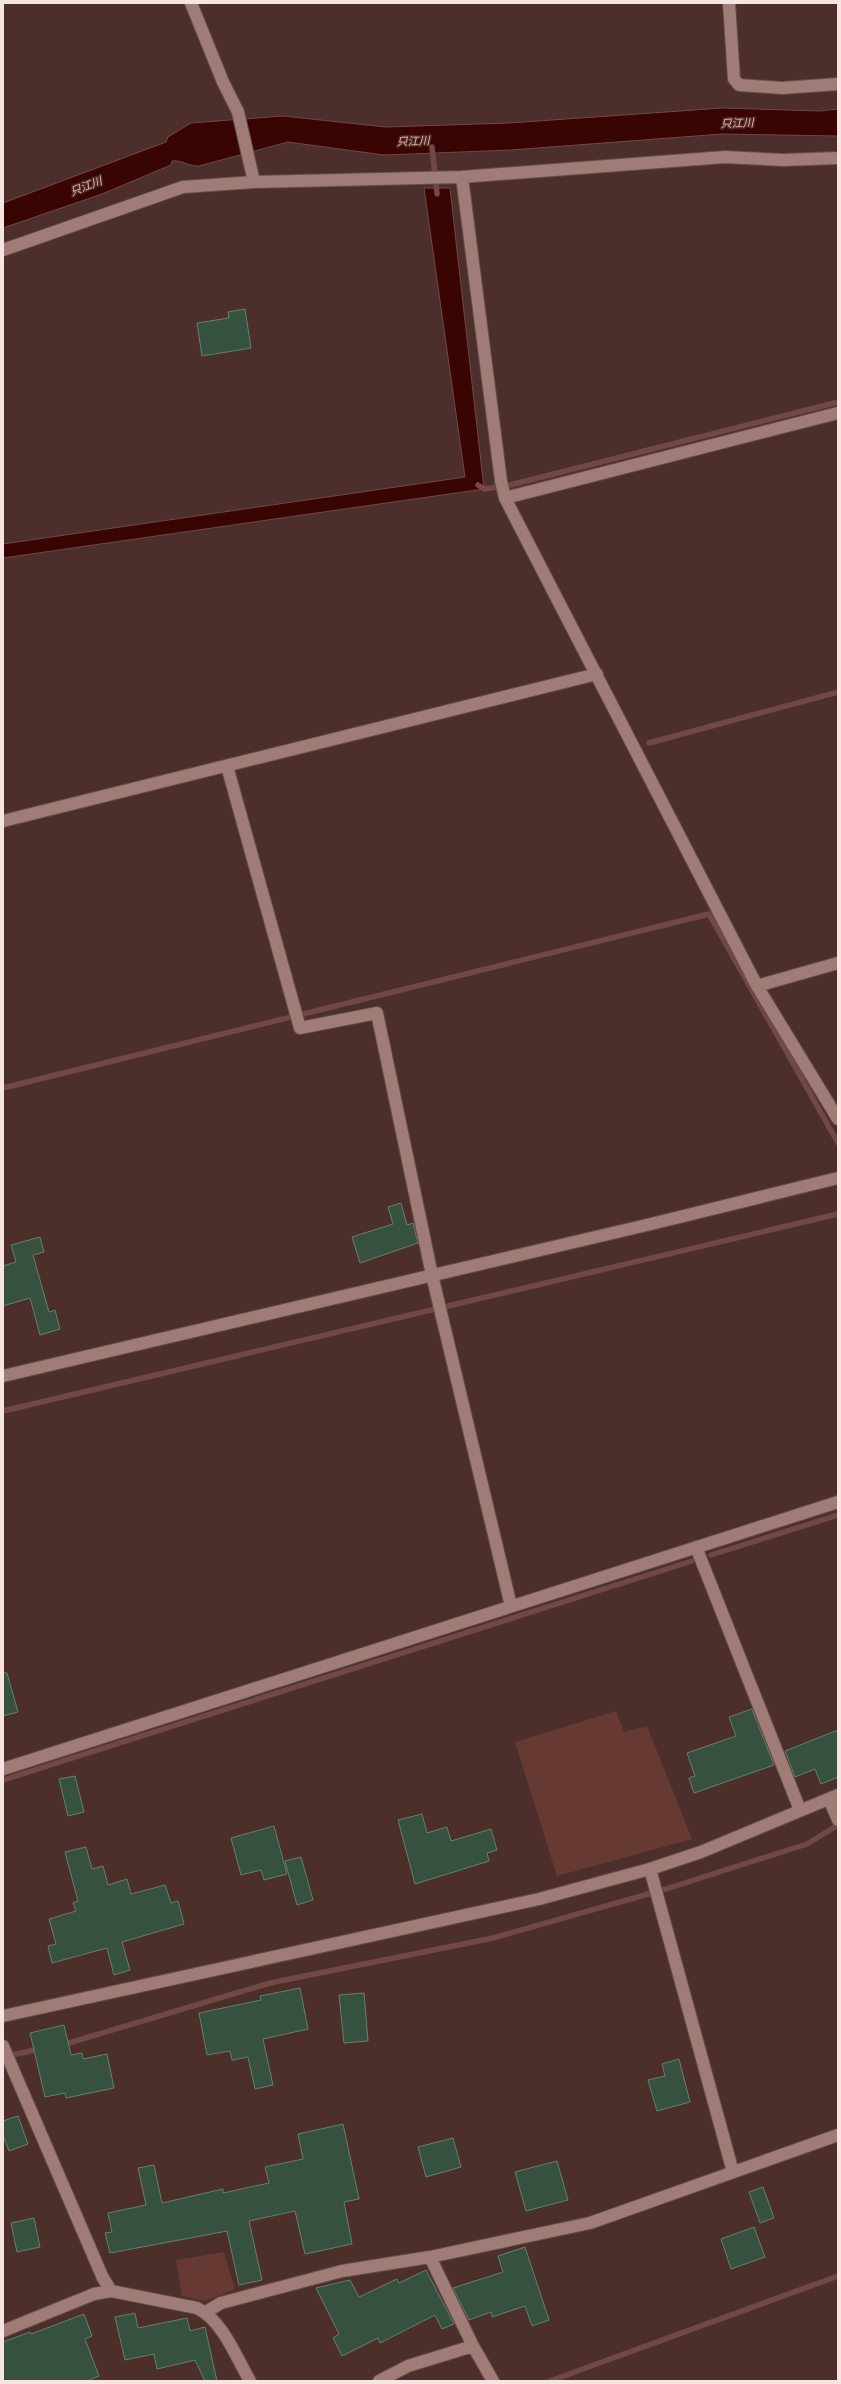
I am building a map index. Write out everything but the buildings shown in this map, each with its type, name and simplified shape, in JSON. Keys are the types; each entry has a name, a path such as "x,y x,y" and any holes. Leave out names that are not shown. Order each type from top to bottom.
{"street":[{"path":"191,3 223,82 238,112 254,182"},
{"path":"730,3 734,80 739,85 782,88 838,84"},
{"path":"3,250 183,187 254,182 462,177 725,157 783,160 838,158"},
{"path":"462,177 503,490 757,986 838,1119"},
{"path":"503,490 838,413"},
{"path":"3,821 597,674"},
{"path":"227,766 300,1028 377,1013 432,1275 511,1606"},
{"path":"757,986 838,963"},
{"path":"3,1376 838,1178"},
{"path":"3,1769 838,1502"},
{"path":"696,1547 800,1810"},
{"path":"3,2016 539,1900 650,1869 701,1852 833,1797 837,1818"},
{"path":"650,1869 733,2172"},
{"path":"6,2052 103,2278 111,2291"},
{"path":"206,2312 220,2303 342,2272 430,2257 590,2223 838,2135"},
{"path":"430,2257 473,2346 494,2381"},
{"path":"3,2331 94,2294 111,2291 197,2308 206,2312 215,2321 250,2381"},
{"path":"378,2381 408,2366 473,2346"}],"shaded area":[{"path":"616,1711 624,1732 647,1726 692,1839 557,1876 515,1742"},
{"path":"224,2252 235,2289 205,2301 182,2296 176,2260"}],"water":[{"name":"只江川","path":"723,108 820,111 838,109 838,136 722,134 511,150 384,155 288,142 199,166 179,161 172,161 171,165 102,194 3,228 3,203 166,142 168,137 191,123 283,116 386,127 509,123"},
{"path":"424,188 450,188 484,489 3,558 3,544 465,477"}],"waterway":[{"name":"只江川","path":"432,147 437,194"},
{"path":"478,485 484,489 510,485 838,402"},
{"path":"649,743 838,692"},
{"path":"3,1088 709,914 838,1143"},
{"path":"3,1411 838,1214"},
{"path":"711,1555 838,1515"},
{"path":"3,1780 692,1561"},
{"path":"62,2045 270,1983 493,1938 666,1889 807,1844 838,1825"},
{"path":"7,2056 40,2049"},
{"path":"550,2381 838,2276"}]}
